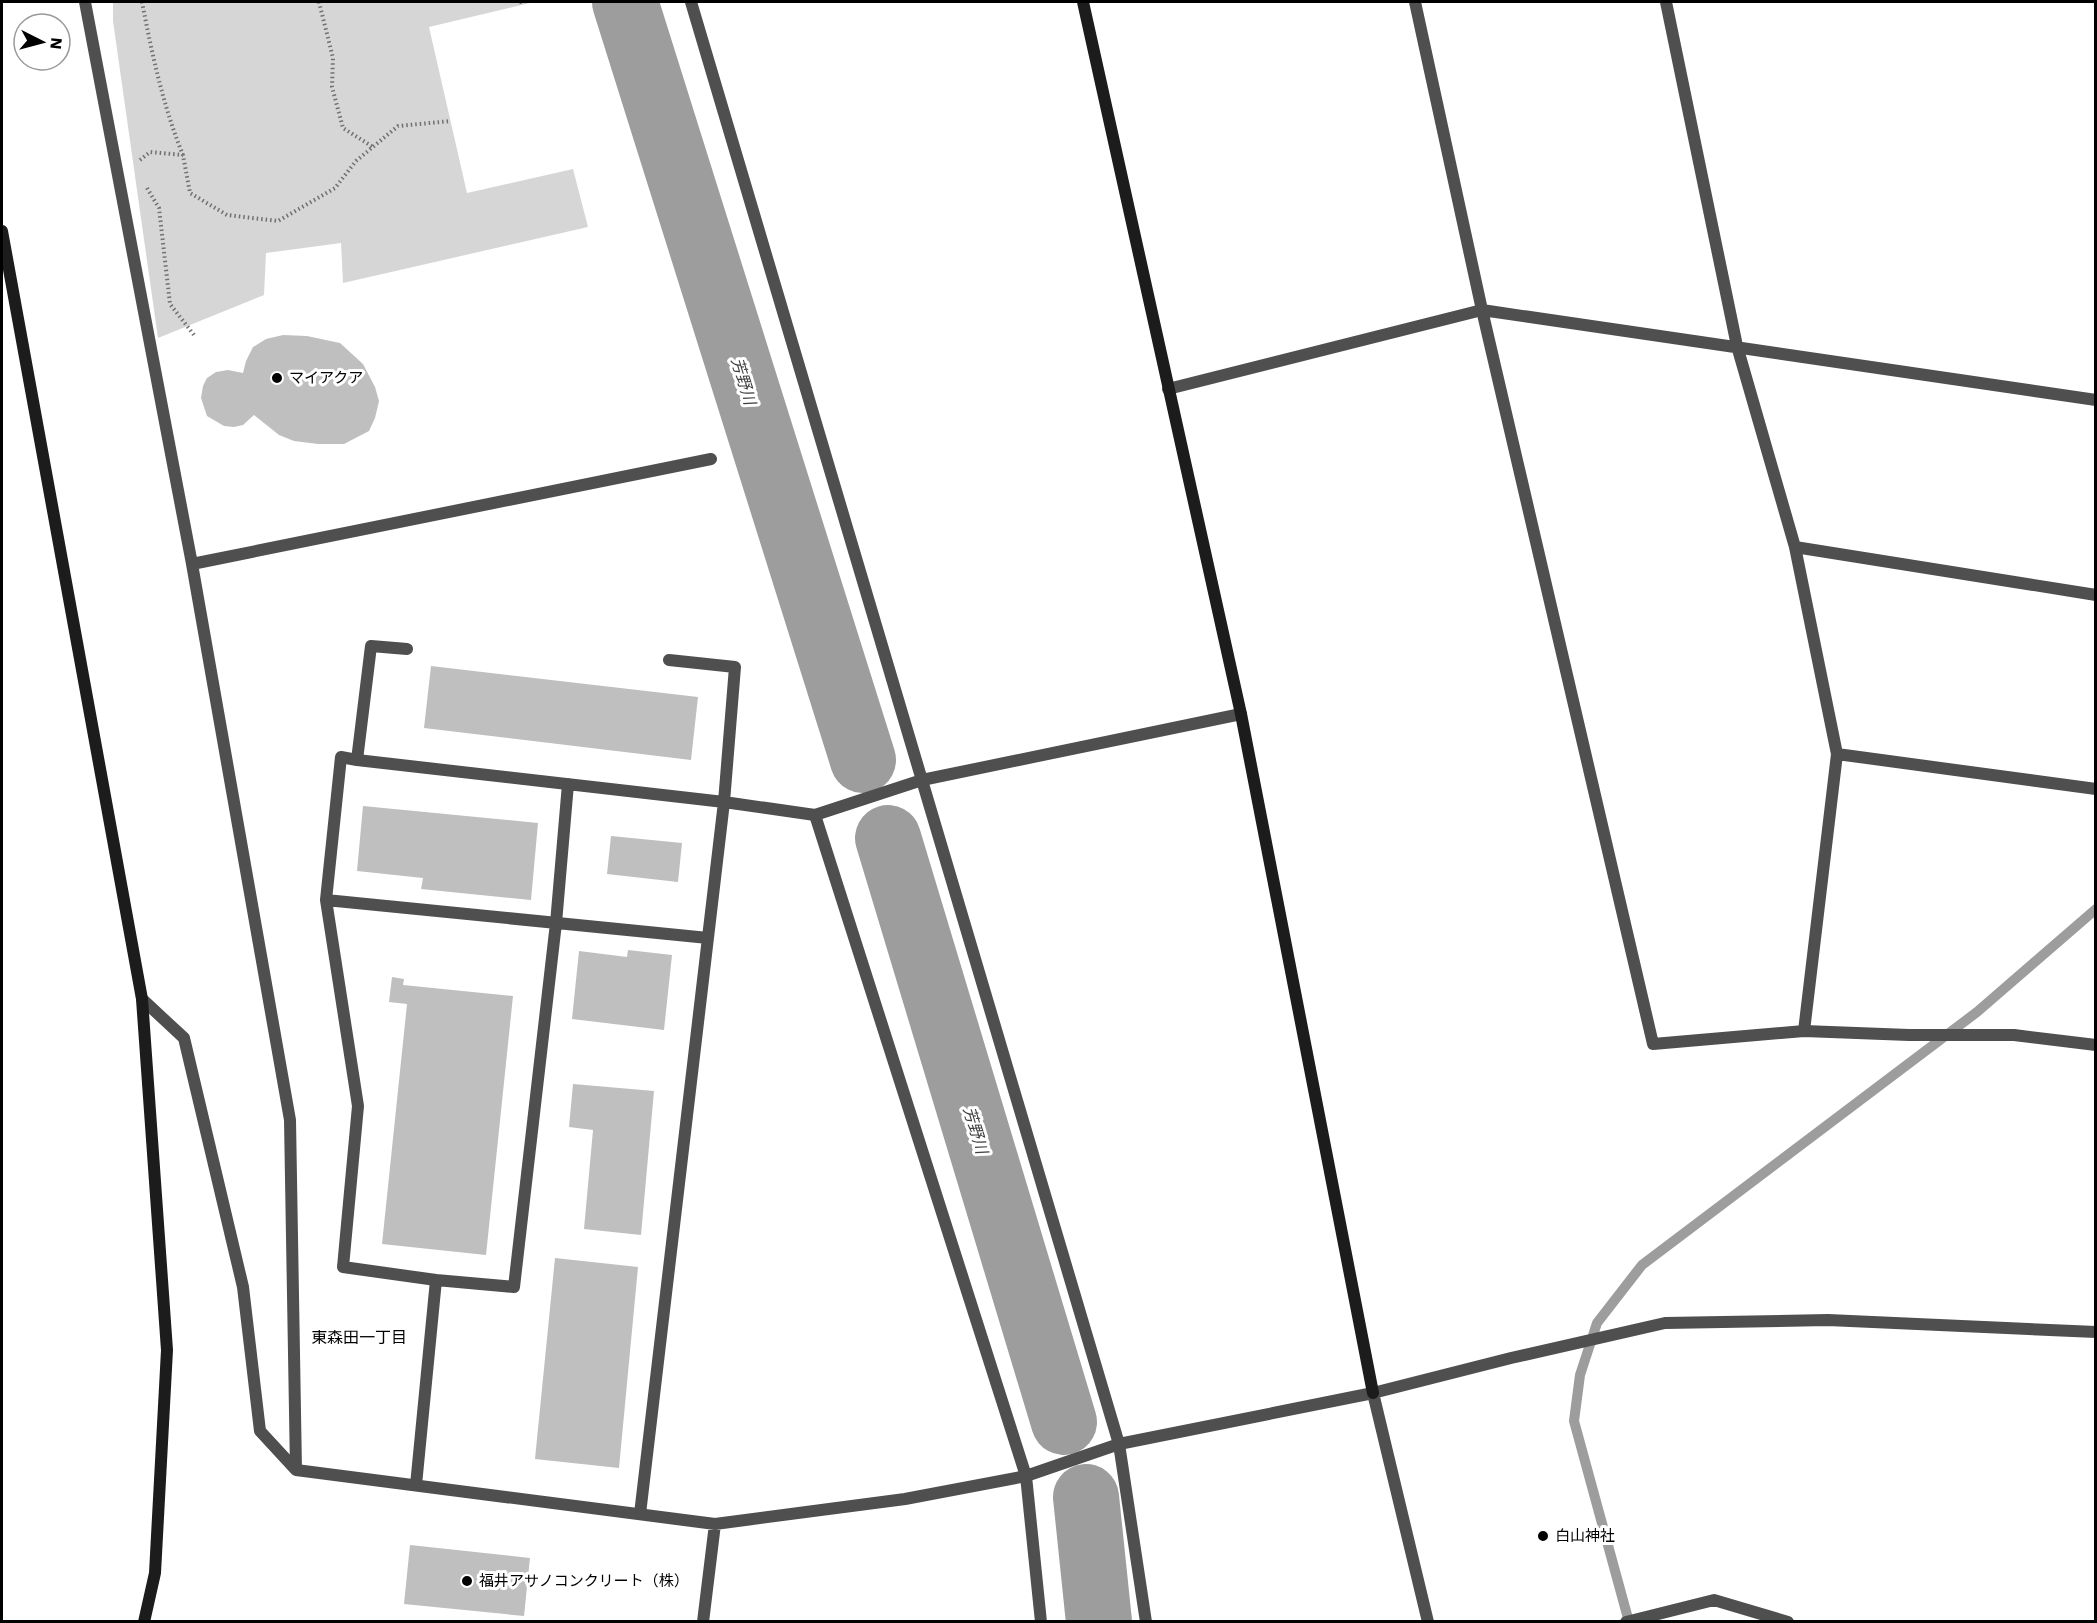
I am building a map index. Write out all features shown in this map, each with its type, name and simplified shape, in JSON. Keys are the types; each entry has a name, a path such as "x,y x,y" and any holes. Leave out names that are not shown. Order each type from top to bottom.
{"street":[{"path":"85,2 192,564 290,1120 296,1470"},
{"path":"691,2 1119,1444 1146,1622"},
{"path":"1083,2 1241,714 1373,1393 1428,1622"},
{"path":"1415,2 1482,310 1653,1044 1804,1031 1909,1035 2014,1035 2096,1045"},
{"path":"1666,2 1737,346 1795,547 1837,754 1804,1031"},
{"path":"2,231 142,999 167,1350 155,1573 144,1622"},
{"path":"1168,389 1482,310 2096,400"},
{"path":"192,564 711,459"},
{"path":"1795,547 2096,595"},
{"path":"357,760 371,646 407,649"},
{"path":"640,1514 724,802 735,667 669,660"},
{"path":"568,784 556,923 514,1287 436,1280 343,1267 358,1106 326,900 341,757 724,802 815,815 922,780 1241,714"},
{"path":"1837,754 2096,789"},
{"path":"815,815 1026,1476 1041,1622"},
{"path":"326,900 708,938"},
{"path":"142,999 184,1038 243,1287 260,1431 296,1470 715,1524 905,1499 1026,1476 1119,1444 1373,1393 1665,1323 1828,1320 2096,1332"},
{"path":"416,1485 436,1280"},
{"path":"702,1622 715,1524"},
{"path":"1626,1622 1714,1600 1788,1622"}],"path":[{"path":"142,2 153,62 172,130 183,155 190,193 227,215 278,220 335,188 356,161 398,126 451,122"},
{"path":"319,2 333,58 332,87 343,128 373,147"},
{"path":"134,165 150,152 183,155"},
{"path":"144,182 159,208 171,304 195,335"}],"shaded area":[{"path":"113,2 534,2 429,27 467,193 573,169 588,227 343,283 341,243 266,253 264,295 158,338 113,21"}],"building":[{"path":"283,335 307,336 340,343 363,364 375,387 379,401 369,431 344,444 318,444 294,441 279,435 254,415 243,425 234,427 224,426 207,416 201,398 207,378 216,372 228,370 243,373 253,347 266,339"},
{"path":"431,666 698,697 691,760 424,728"},
{"path":"363,806 538,823 531,900 421,889 423,878 357,871"},
{"path":"611,836 682,843 678,882 607,874"},
{"path":"628,950 672,955 664,1030 572,1019 579,951 627,957"},
{"path":"392,977 404,979 403,985 513,996 486,1255 382,1244 407,1004 389,1002"},
{"path":"573,1084 654,1091 641,1235 584,1229 593,1130 569,1127"},
{"path":"555,1258 638,1267 619,1468 535,1459"},
{"name":"福井アサノコンクリート（株）","path":"410,1545 530,1558 524,1616 404,1604"}],"waterway":[{"name":"芳野川","path":"625,2 863,760"},
{"name":"芳野川","path":"888,838 1064,1422"},
{"path":"1629,1622 1574,1421 1580,1375 1597,1323 1642,1265 1977,1012 2096,909"},
{"name":"芳野川","path":"1086,1497 1099,1622"}],"place":[{"name":"マイアクア","path":"277,378"},
{"name":"白山神社","path":"1543,1536"},
{"name":"福井アサノコンクリート（株）","path":"467,1581"}],"district":[{"name":"東森田一丁目","path":"359,1337"}]}
